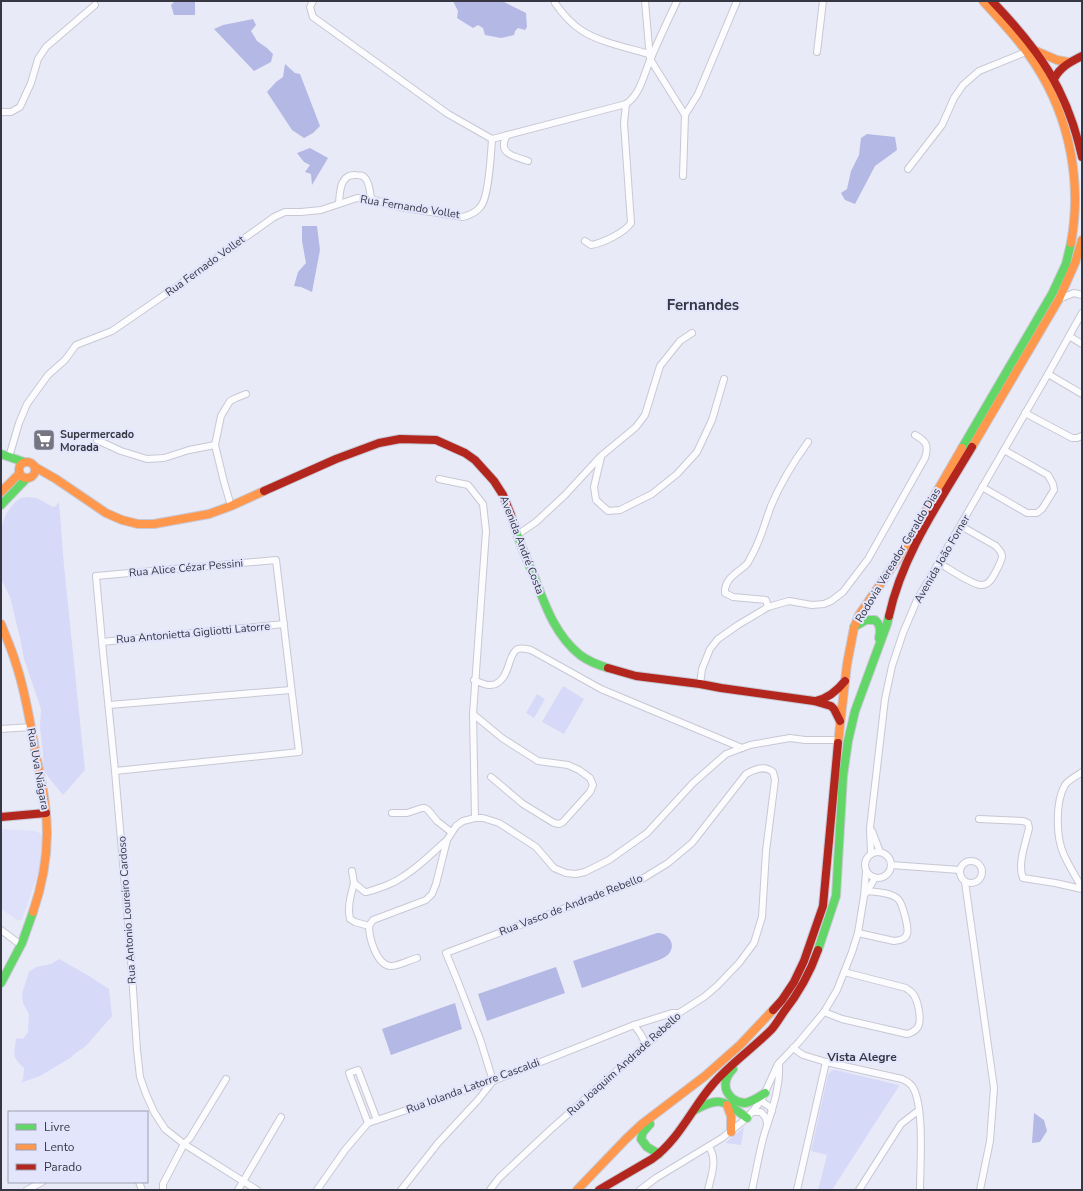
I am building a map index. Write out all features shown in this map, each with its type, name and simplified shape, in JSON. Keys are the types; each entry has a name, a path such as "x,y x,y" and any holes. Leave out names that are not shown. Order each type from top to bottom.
{"main road":[{"name":"Rodovia Vereador Geraldo Dias","path":"577,1190 642,1124 706,1076 740,1045 766,1020 794,982 804,961 823,906 840,722 847,664 854,628 860,615 901,554 1042,312 1061,277 1068,258 1075,236 1078,212 1078,190 1073,152 1067,132 1058,107 1037,67 983,1"},
{"path":"992,1 1036,51 1054,79 1070,114 1079,140 1082,157"},
{"path":"1036,51 1057,60 1068,62"},
{"path":"1054,79 1057,73 1068,62 1082,56"},
{"name":"Rodovia Vereador Geraldo Dias","path":"599,1190 659,1154 677,1135 692,1111 712,1085 723,1073 772,1029 802,987 813,965 836,896 843,776 848,741 855,711 867,676 878,651 901,575 910,555 1059,299 1075,263 1082,240"},
{"name":"Avenida André Costa","path":"23,473 29,462 106,513 122,520 138,524 154,524 209,514 231,506 336,459 379,443 400,439 436,440 465,453 475,460 485,470 503,495 550,616 559,633 581,656 592,662 622,673 636,676 814,701 831,706 840,722"},
{"path":"1,454 10,458 23,473 34,476 35,467"},
{"path":"1,505 23,473"},
{"path":"1,492 23,473 49,476"},
{"path":"854,628 867,620 878,622 881,629 878,651"},
{"name":"Rua Uva Niágara","path":"1,624 18,673 44,791 47,835 43,877 32,918 22,945 1,982"},
{"name":"Avenida André Costa","path":"814,701 825,699 834,694 845,681"},
{"path":"1,817 46,813"},
{"path":"742,1056 739,1064 726,1078 726,1090 730,1096 741,1103 747,1103 765,1093"},
{"path":"692,1111 710,1102 719,1101 749,1115"},
{"path":"727,1105 731,1116 730,1132"},
{"path":"659,1112 656,1118 641,1134 641,1139 647,1147 659,1154"}],"street":[{"path":"313,1 310,7 313,17 448,114 492,139 629,102"},
{"path":"645,1 649,57 685,115"},
{"path":"585,241 591,245 604,241 627,228 631,223 624,123 629,102 639,88 649,57 677,1"},
{"path":"683,176 685,115 698,94 737,1"},
{"path":"817,52 823,1"},
{"path":"555,3 570,22 582,31 649,57"},
{"path":"1,112 12,112 20,107 31,84 38,59 46,47 95,5"},
{"path":"908,169 942,125 954,98 963,85 979,71 1026,52"},
{"path":"508,135 504,144 504,149 516,157 528,161"},
{"name":"Rua Fernando Vollet","path":"339,203 357,198 371,199 399,206 463,217 470,215 477,211 482,205 486,195 492,139"},
{"path":"339,203 340,190 343,180 353,174 361,175 366,178 371,199"},
{"name":"Rua Fernado Vollet","path":"10,458 19,423 27,404 48,375 65,360 76,345 112,331 180,285 274,216 285,212 321,210 339,203"},
{"path":"1059,299 1074,293 1082,294"},
{"name":"Avenida João Forner","path":"871,854 870,828 885,699 892,666 903,632 917,600 961,526 1082,313"},
{"path":"518,535 536,522 565,495 602,456 636,427 645,415 660,366 680,341 692,333"},
{"path":"1069,336 1082,344"},
{"path":"1048,374 1082,394"},
{"path":"602,456 594,487 596,500 608,511 620,510 652,494 677,474 698,452 712,420 724,379"},
{"path":"231,506 215,445 222,416 230,401 246,394"},
{"path":"1025,413 1072,438 1082,436"},
{"path":"700,684 702,669 710,649 718,639 738,625 768,607 789,601 812,605 824,604 831,601 843,592 868,559 926,458 928,450 924,439 915,434"},
{"path":"97,440 121,451 147,459 164,458 189,450 215,445"},
{"path":"768,607 766,600 733,597 725,593 724,588 729,579 747,564 758,544 771,507 783,480 793,462 808,442"},
{"path":"982,487 1027,513 1032,514 1037,513 1042,509 1054,490 1054,484 1048,475 1004,450"},
{"path":"439,479 468,485 483,504 486,531 474,680 473,714 475,818"},
{"path":"939,563 980,585 985,585 990,582 1001,561 1002,556 1000,550 996,546 961,526"},
{"name":"Rua Alice Cézar Pessini","path":"96,576 276,560 284,624"},
{"name":"Rua Antonio Loureiro Cardoso","path":"96,576 115,771 140,1077 154,1112 165,1129 184,1144 257,1190"},
{"path":"115,771 299,752 284,624"},
{"name":"Rua Antonietta Gigliotti Latorre","path":"102,642 284,624"},
{"path":"474,680 488,685 494,685 506,673 511,657 515,651 521,649 531,650 601,689 742,748"},
{"path":"109,705 291,690"},
{"path":"473,714 502,738 538,760 568,765 579,770 590,778 593,785 590,792 563,822 559,824 554,823 524,804 491,777"},
{"path":"1,729 30,727"},
{"path":"417,958 392,967 387,965 376,954 372,944 369,926 373,920 426,900 432,894 447,840 456,826 463,821 482,818 499,823 536,846 554,868 566,873 576,874 586,872 609,860 647,833 693,783 726,754 750,745 790,738 805,740 838,740"},
{"name":"Rua Vasco de Andrade Rebello","path":"493,1081 480,1039 446,953 642,879 668,863 692,843 746,774 762,768 770,769 774,772"},
{"name":"Rua Joaquim Andrade Rebello","path":"490,1190 499,1178 675,1019 679,1013 704,997 717,986 739,963 754,942 762,918 766,851 775,780 774,772"},
{"path":"1082,772 1066,784 1061,794 1058,815 1059,839 1063,854 1082,889"},
{"path":"392,812 407,813 425,808 437,821 451,832"},
{"path":"979,819 1022,821 1028,824 1029,828 1021,863 1021,874 1023,878 1082,889"},
{"name":"Avenida João Forner","path":"870,828 880,852"},
{"path":"354,883 365,892 384,887 405,876 447,840"},
{"path":"643,1189 656,1178 709,1147 730,1132 749,1115 765,1093 778,1064 824,1012 837,990 858,933 866,893 866,872 864,863 867,857 871,854 880,852 888,856 891,865 890,871 887,875 881,878 876,878 870,876 866,872"},
{"path":"967,894 974,884 981,878 982,870 977,862 968,861 964,863 961,866 960,875 965,882 967,894 994,1088 990,1141 980,1190"},
{"path":"891,865 960,870"},
{"path":"352,871 354,883 348,913 350,919 369,926"},
{"path":"866,893 876,878"},
{"path":"965,882 974,884"},
{"path":"858,933 900,941 908,933 908,926 902,905 898,899 892,896 866,893"},
{"path":"1,930 22,945"},
{"path":"824,1012 842,1019 908,1034 914,1032 919,1026 920,1019 917,1000 912,992 906,988 844,972"},
{"name":"Rua Iolanda Latorre Cascaldi","path":"317,1190 345,1150 368,1123 493,1081 634,1025 672,1013 679,1013"},
{"path":"634,1025 646,1044"},
{"path":"793,1048 803,1055 826,1062 902,1079 912,1086 916,1095 919,1110 920,1190"},
{"path":"797,1190 826,1062"},
{"path":"752,1190 764,1136 772,1111 779,1076 778,1064"},
{"path":"368,1123 349,1073 358,1070 376,1120"},
{"path":"163,1190 163,1184 184,1144 190,1138 226,1079"},
{"path":"401,1190 438,1143 478,1100 493,1081"},
{"path":"760,1101 770,1107 772,1111"},
{"path":"859,1190 901,1124 919,1110"},
{"path":"749,1115 761,1112 764,1114 767,1127"},
{"path":"238,1190 281,1117"},
{"path":"708,1190 714,1159 709,1147"},
{"path":"27,1190 40,1183"}],"shaded area":[{"path":"175,1 195,1 195,15 174,15 171,5"},
{"path":"453,1 502,1 526,13 527,27 525,30 518,28 514,35 501,38 485,35 483,28 478,25 473,28 457,18 458,11"},
{"path":"253,19 256,25 251,31 257,41 273,54 271,62 254,71 214,29 223,25"},
{"path":"285,64 295,73 300,74 320,126 313,133 304,138 292,130 267,92 283,77"},
{"path":"867,134 895,137 897,150 875,166 855,204 845,200 841,193 847,189 851,171 859,155 861,138"},
{"path":"310,148 328,158 312,185 311,174 305,172 310,165 304,162 297,153"},
{"path":"302,226 317,226 320,250 312,292 301,287 294,286 298,272 306,263 302,241"},
{"path":"21,498 37,498 53,507 59,502 64,566 85,770 63,795 43,770 40,727 41,709 24,659 10,597 1,579 1,528 6,514 14,503"},
{"path":"563,686 584,699 564,734 542,722"},
{"path":"537,694 545,699 534,718 526,713"},
{"path":"1,829 34,831 43,834 39,870 22,920 17,920 1,909"},
{"path":"657,933 664,934 670,939 672,949 667,956 582,988 573,961"},
{"path":"59,959 109,989 112,1016 86,1046 70,1058 40,1076 20,1083 23,1080 24,1068 17,1061 14,1055 16,1039 23,1039 28,1032 29,1014 23,1003 22,994 29,972 36,967 51,964"},
{"path":"556,967 565,993 487,1021 478,994"},
{"path":"455,1003 462,1029 391,1055 382,1029"},
{"path":"832,1070 899,1086 832,1190 818,1190 827,1155 811,1151 828,1075"},
{"path":"1034,1113 1044,1120 1047,1131 1040,1142 1032,1143"},
{"path":"744,1127 741,1145 725,1143"}],"traffic: fast":[{"path":"962,448 1052,294 1066,264 1071,243"},
{"path":"1,454 24,462"},
{"path":"1,505 26,479"},
{"path":"511,515 521,546 542,598 557,629 571,647 580,655 593,663 608,668"},
{"path":"818,950 836,896 843,776 848,741 855,711 889,616"},
{"path":"854,627 866,620 875,620 880,628 879,638"},
{"path":"1,983 22,943 33,912"},
{"path":"733,1069 726,1080 727,1092 733,1099 745,1103 765,1093"},
{"path":"695,1110 704,1105 722,1102 728,1104 747,1118"},
{"path":"650,1124 643,1132 641,1139 647,1147 659,1154"}],"traffic: slow":[{"path":"983,1 1012,33 1031,58 1058,108 1065,130 1074,175 1075,198 1071,243"},
{"path":"1036,51 1057,60 1068,62"},
{"path":"972,447 1059,299 1075,263 1082,240"},
{"path":"838,743 847,664 854,628 859,615 901,554 962,448"},
{"path":"24,462 30,462 35,467 35,470 33,476 30,478 24,478 19,473 19,467 24,462"},
{"path":"35,467 56,479 106,513 122,520 138,524 154,524 209,514 264,491"},
{"path":"1,492 19,474"},
{"path":"1,624 13,654 22,684 45,804 47,845 41,885 33,912"},
{"path":"577,1190 642,1124 705,1076 740,1045 773,1010"},
{"path":"727,1105 731,1116 731,1132"}],"traffic: jam":[{"path":"992,1 1024,36 1049,72 1068,111 1076,133 1082,157"},
{"path":"1054,79 1062,68 1082,56"},
{"path":"264,491 336,459 379,443 400,439 436,440 465,453 475,460 494,481 503,495 511,515"},
{"path":"889,616 903,571 923,529 972,447"},
{"path":"608,668 636,676 814,701 831,706 840,721"},
{"path":"816,701 832,694 845,681"},
{"path":"773,1010 794,982 804,961 823,906 838,743"},
{"path":"1,817 46,813"},
{"path":"599,1190 652,1159 670,1143 713,1084 771,1030 803,983 818,950"}],"place":[{"name":"Supermercado Morada","path":"44,440"}],"district":[{"name":"Fernandes","path":"703,305"},
{"name":"Vista Alegre","path":"862,1057"}]}
